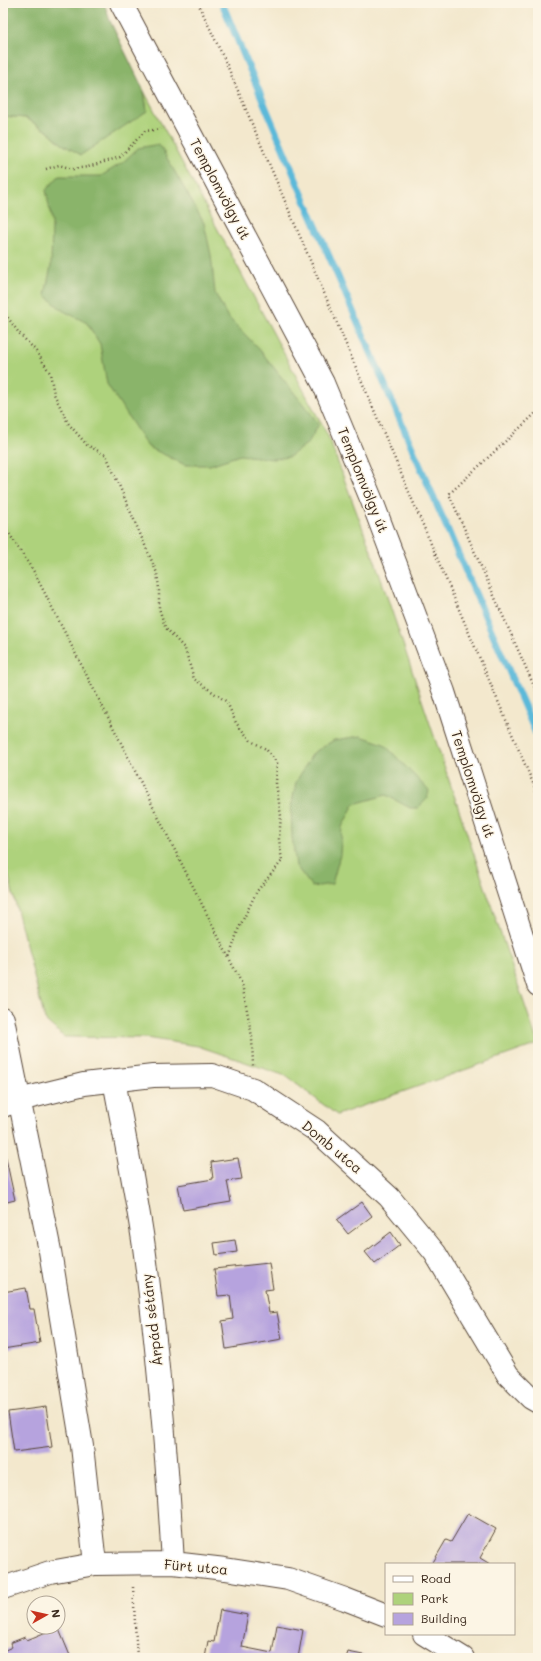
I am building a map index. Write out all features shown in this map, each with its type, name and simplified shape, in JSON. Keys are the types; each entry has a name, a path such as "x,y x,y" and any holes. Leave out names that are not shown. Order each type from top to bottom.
{"street":[{"name":"Templomvölgy út","path":"121,3 323,382 372,501 444,692 538,985"},
{"path":"3,1019 11,1103 50,1251 82,1446 95,1564"},
{"name":"Domb utca","path":"11,1103 84,1084 152,1076 212,1075 253,1089 317,1131 389,1197 435,1253 508,1375 531,1398 538,1402"},
{"name":"Árpád sétány","path":"114,1080 144,1245 160,1389 173,1563"},
{"name":"Fürt utca","path":"3,1588 50,1572 95,1564 131,1562 173,1563 225,1569 288,1579 385,1615"},
{"path":"426,1635 463,1658"}],"path":[{"path":"198,3 227,65 538,795"},
{"path":"46,169 59,165 73,169 88,167 120,157 145,131 186,125"},
{"path":"3,310 19,332 36,351 50,373 54,394 68,423 87,445 106,455 157,573 159,608 165,627 185,650 194,680 227,702 236,723 252,741 266,749 277,763 276,783 281,816 279,839 282,861 257,891 238,930 229,958"},
{"path":"538,411 448,494 538,695"},
{"path":"3,524 37,580 117,735 242,984 252,1037 253,1089"},
{"path":"131,1562 137,1658"}],"green space":[{"path":"3,3 104,3 110,21 144,91 147,111 81,155 62,144 50,133 26,118 3,116"},
{"path":"144,91 328,436 376,564 538,1044 337,1115 286,1076 198,1046 146,1038 64,1037 45,1020 3,854 3,116 26,118 50,133 62,144 147,111"},
{"path":"159,144 204,223 211,255 215,293 227,316 259,349 319,424 308,443 289,457 273,459 240,455 210,465 185,465 148,447 107,384 100,344 87,323 62,310 45,295 51,266 52,222 46,190 59,176 101,176 122,163 138,148"},
{"path":"361,736 384,744 429,791 427,799 418,808 410,808 386,795 354,804 342,827 340,855 332,884 312,887 296,866 292,837 291,808 296,782 313,753 334,740"}],"building":[{"path":"5,1154 15,1200 3,1203 3,1155"},
{"path":"238,1158 242,1179 227,1181 231,1202 183,1210 178,1185 213,1179 211,1162"},
{"path":"362,1202 372,1216 348,1234 337,1220"},
{"path":"391,1232 400,1245 375,1264 365,1252"},
{"path":"235,1240 237,1252 216,1255 214,1243"},
{"path":"269,1263 273,1289 265,1290 269,1313 277,1312 282,1339 226,1349 222,1321 233,1319 230,1295 218,1296 214,1269"},
{"path":"26,1288 30,1309 34,1309 40,1343 3,1349 3,1292"},
{"path":"46,1407 52,1447 14,1452 8,1412"},
{"path":"468,1513 496,1529 480,1558 488,1563 433,1563 446,1540 451,1542"},
{"path":"220,1610 248,1615 242,1647 272,1653 277,1625 303,1630 298,1658 205,1658 208,1641 214,1642"},
{"path":"39,1635 61,1635 71,1658 3,1658 3,1651 12,1647 10,1643 25,1637 27,1640"},
{"path":"348,1652 373,1657 373,1658 346,1658"}],"waterway":[{"path":"222,3 303,196 538,738"}]}
